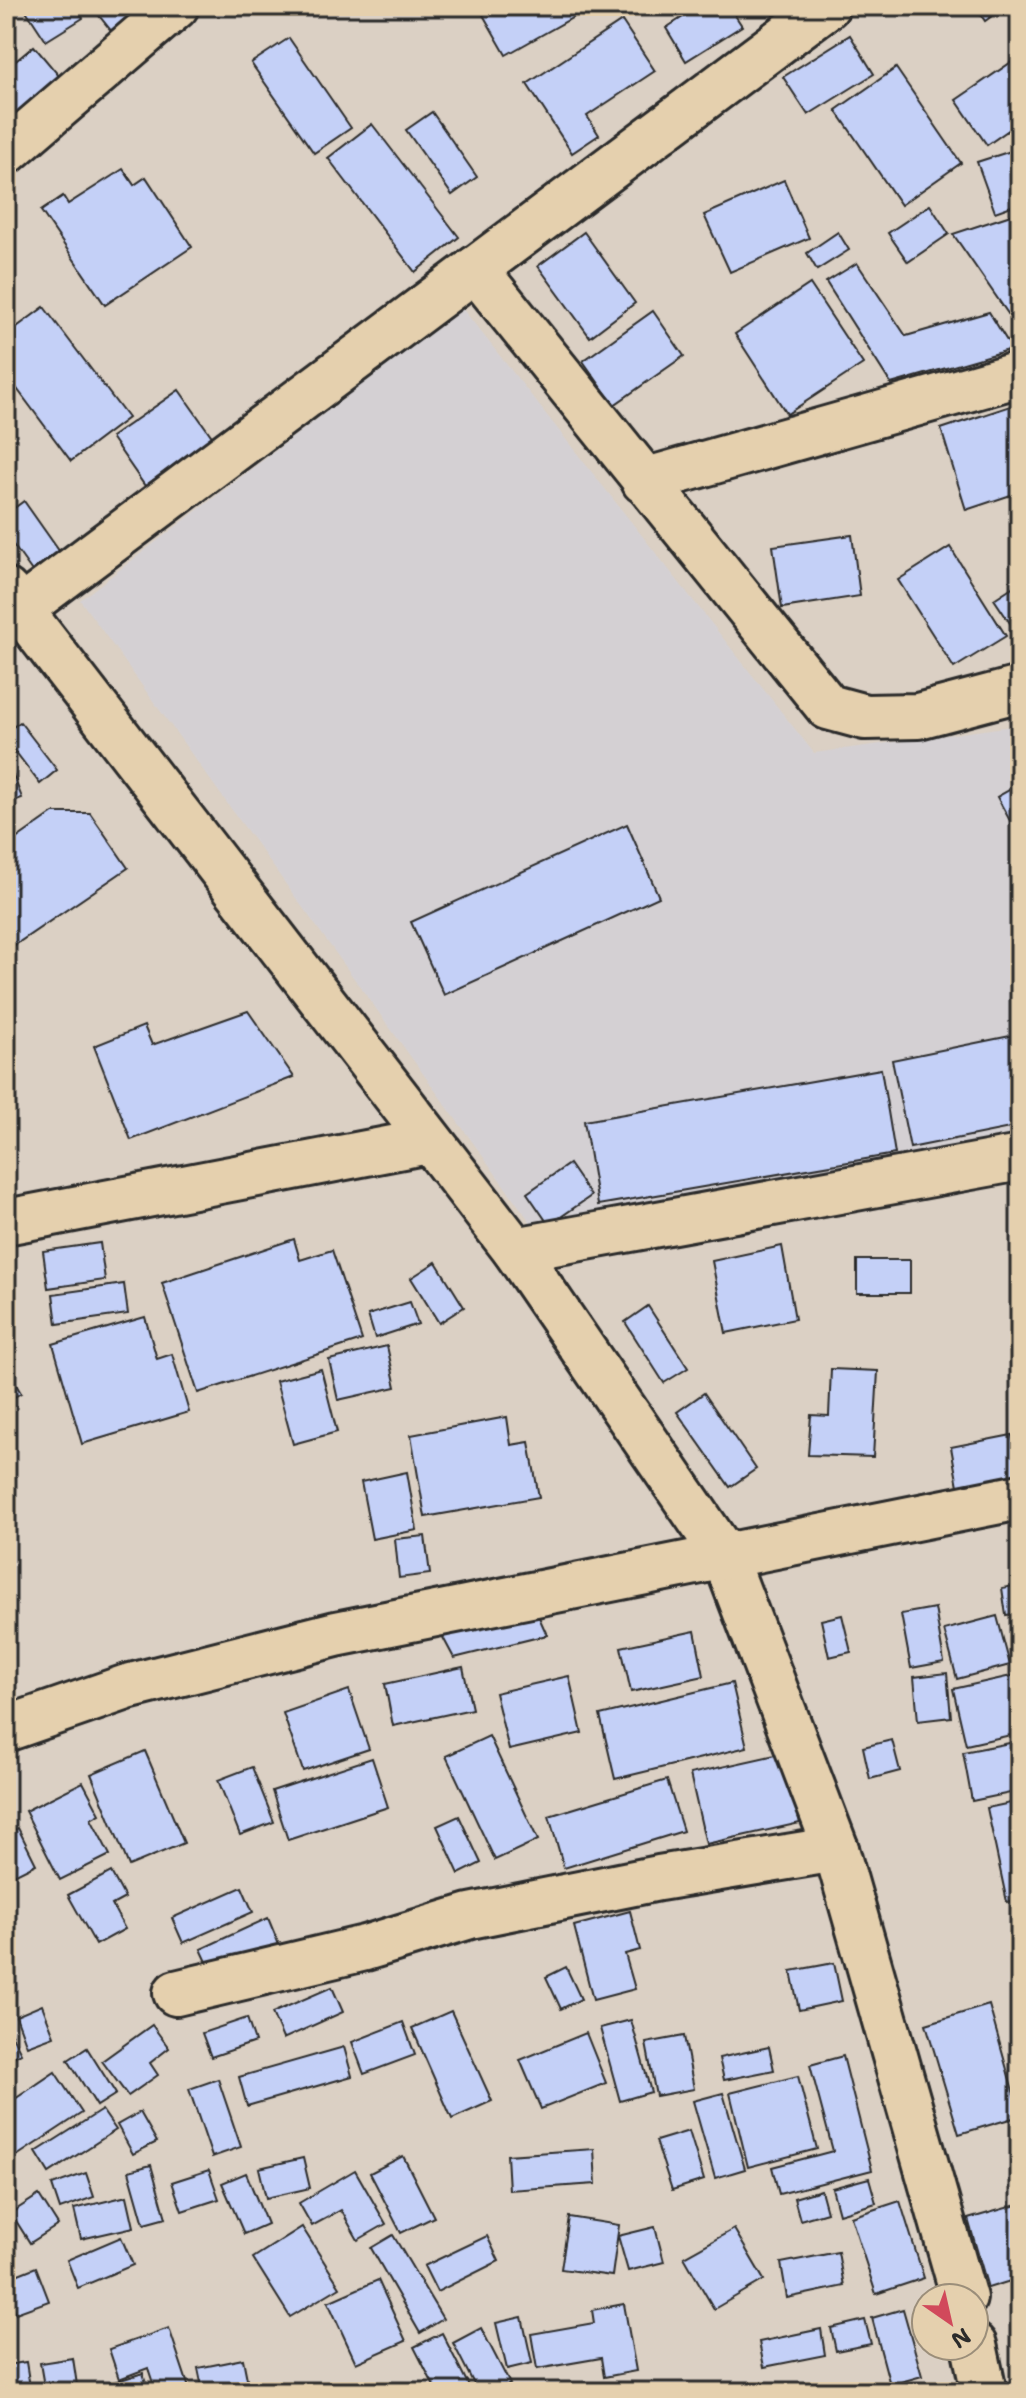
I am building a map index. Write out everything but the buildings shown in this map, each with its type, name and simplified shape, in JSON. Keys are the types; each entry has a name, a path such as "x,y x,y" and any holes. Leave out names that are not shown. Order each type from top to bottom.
{"street":[{"path":"6,152 176,6"},
{"path":"827,6 475,269 10,607 515,1250 724,1555 836,1849 959,2282"},
{"path":"475,269 828,707 865,717 918,716 1020,689"},
{"path":"644,481 1020,374"},
{"path":"6,1222 429,1141"},
{"path":"515,1250 1020,1158"},
{"path":"6,1729 127,1687 336,1634 1020,1497"},
{"path":"176,1993 336,1955 470,1916 659,1878 836,1849"},
{"path":"978,2362 984,2392"}],"shaded area":[{"path":"462,308 814,753 1020,725 1020,1140 542,1238 80,600"}]}
